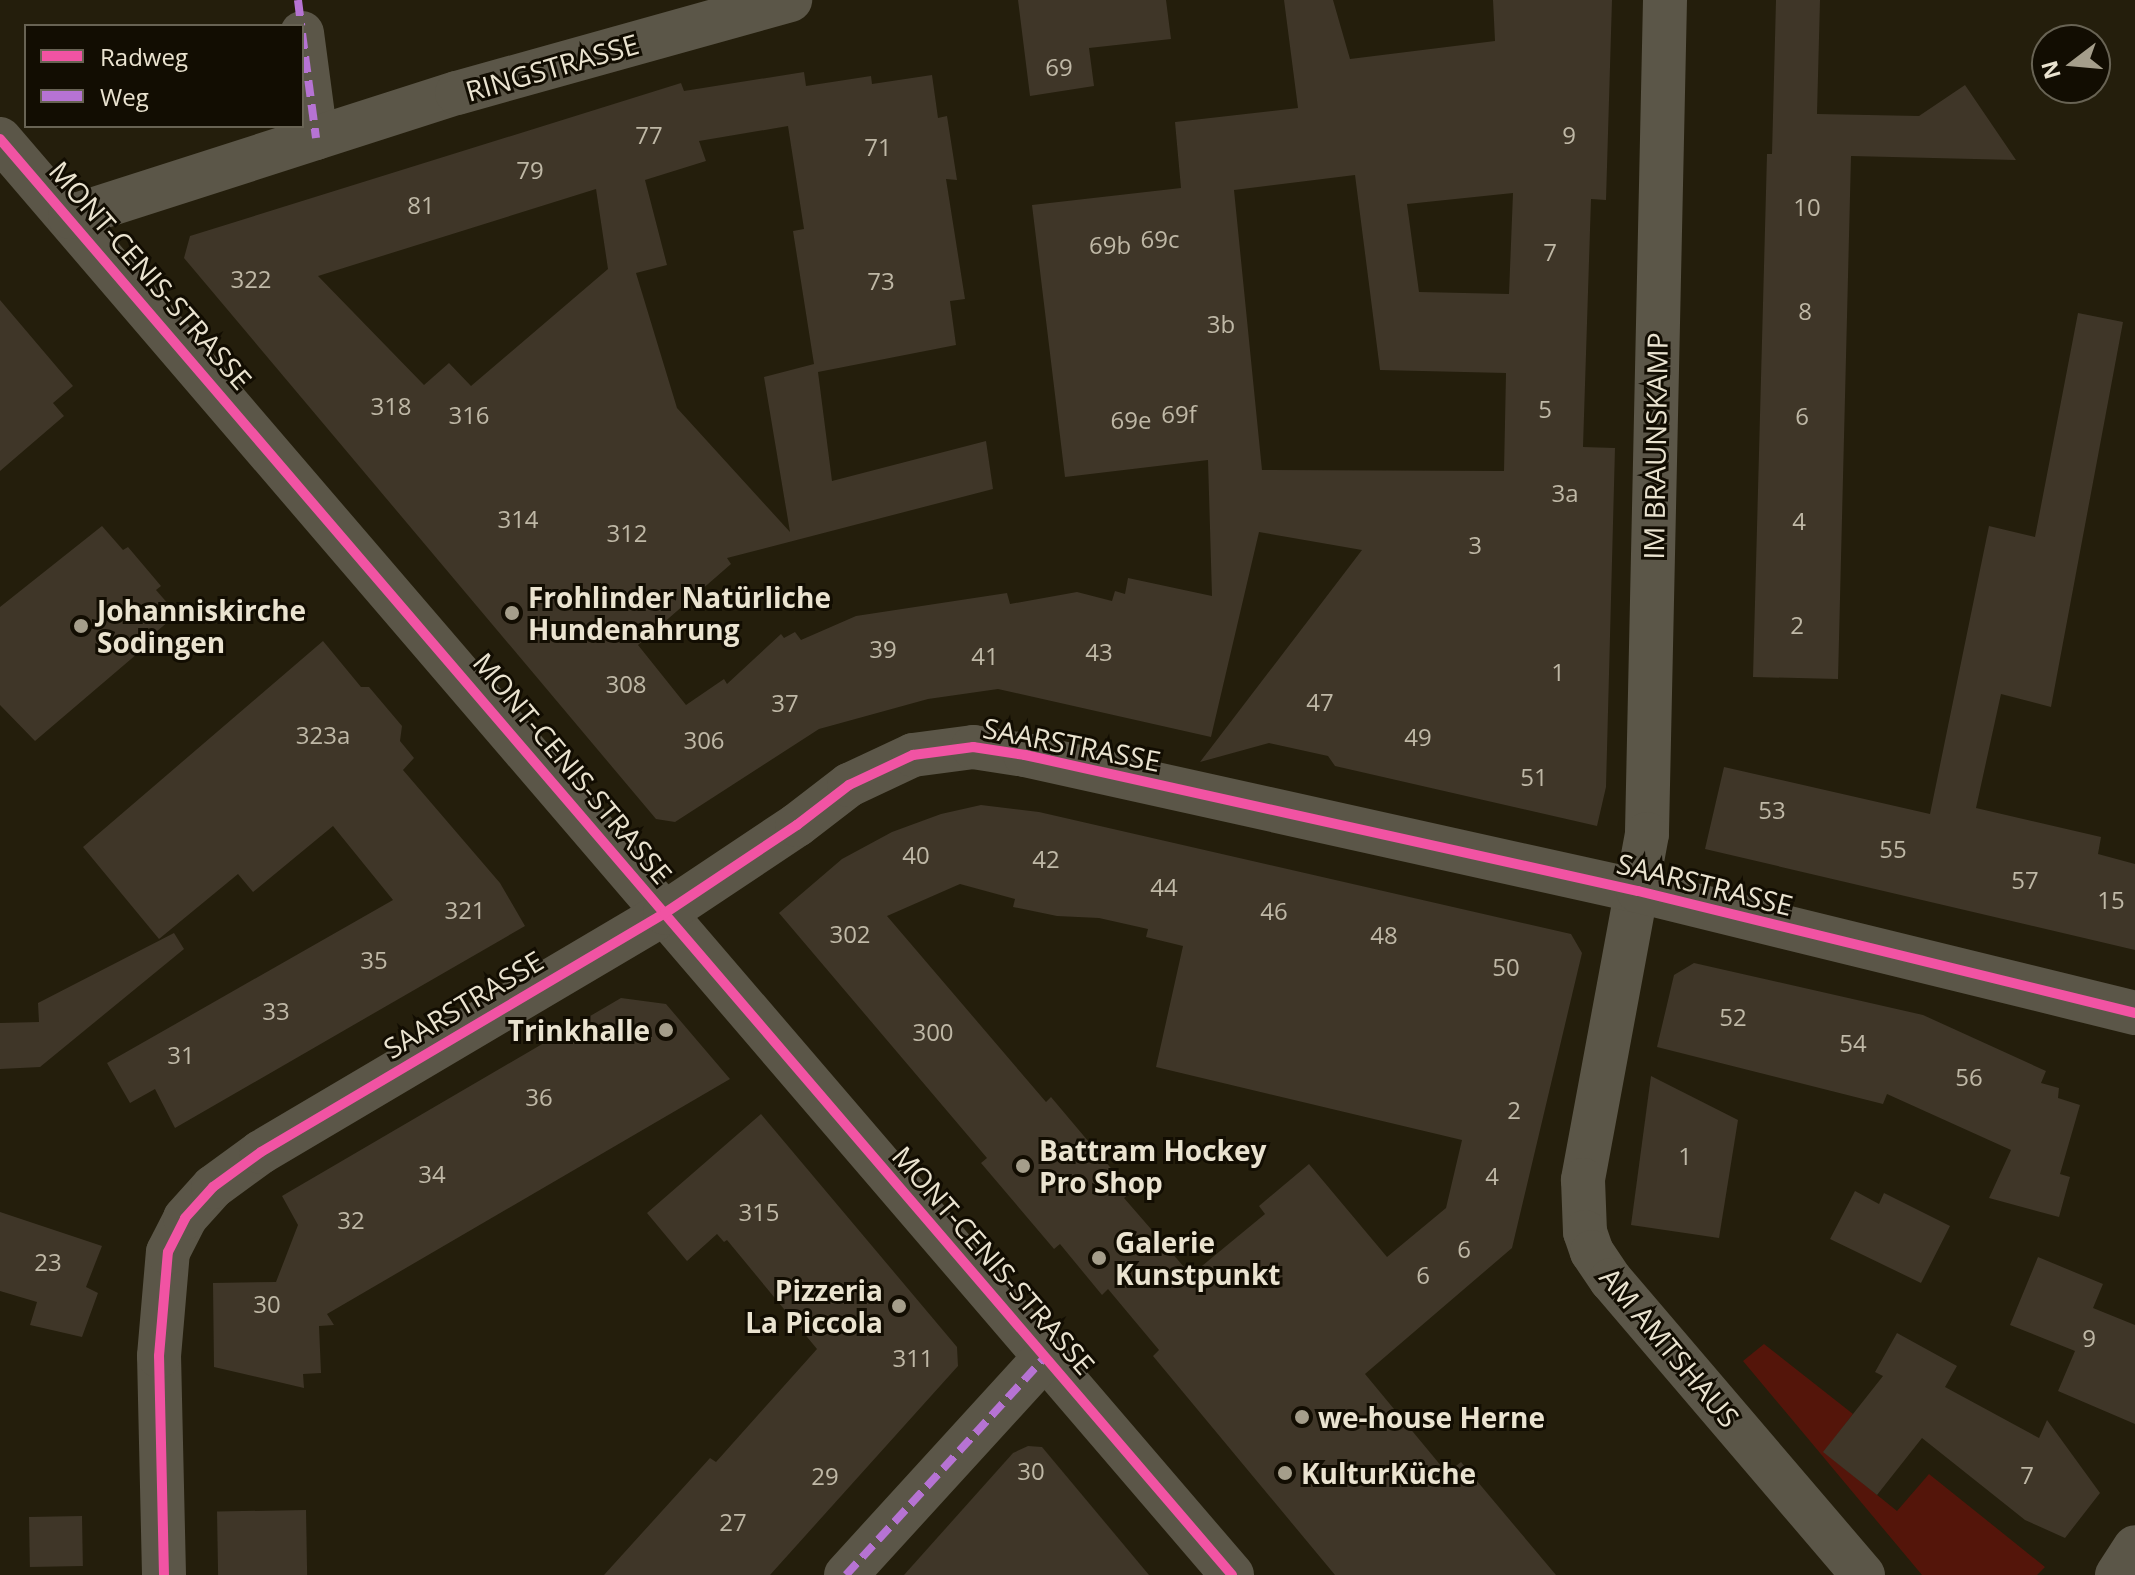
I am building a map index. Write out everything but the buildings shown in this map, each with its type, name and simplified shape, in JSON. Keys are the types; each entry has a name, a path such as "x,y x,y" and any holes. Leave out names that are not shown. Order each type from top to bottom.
{"street":[{"path":"298,0 301,24"},
{"name":"RINGSTRASSE","path":"70,217 457,93 790,0"},
{"name":"IM BRAUNSKAMP","path":"1638,891 1647,834 1665,0"},
{"path":"304,48 316,138"},
{"name":"MONT-CENIS-STRASSE","path":"4,149 70,217 1232,1575"},
{"name":"SAARSTRASSE","path":"164,1575 159,1356 168,1252 185,1218 213,1187 261,1152 665,913 797,825 849,785 913,755 973,747 1025,755 1638,891 2135,1013"},
{"name":"AM AMTSHAUS","path":"1638,891 1583,1180 1585,1232 1592,1252 1611,1280 1863,1575"},
{"path":"846,1575 1045,1357"},
{"path":"2117,1575 2135,1547"}],"shaded area":[{"path":"1764,1344 1853,1414 1824,1452 1897,1511 1929,1474 2045,1567 2037,1575 1922,1575 1743,1361"}],"marked path":[{"path":"298,0 301,24"},
{"path":"304,48 316,138"},
{"path":"846,1575 1045,1357"}],"cycle path":[{"path":"0,139 1232,1575"},
{"path":"164,1575 159,1356 168,1252 185,1218 213,1187 261,1152 665,913 797,825 849,785 913,755 973,747 1025,755 1638,891 2135,1013"}],"place":[{"name":"Frohlinder Natürliche Hundenahrung","path":"512,613"},
{"name":"Johanniskirche Sodingen","path":"81,626"},
{"name":"Trinkhalle","path":"666,1030"},
{"name":"Battram Hockey Pro Shop","path":"1023,1166"},
{"name":"Galerie Kunstpunkt","path":"1099,1258"},
{"name":"Pizzeria La Piccola","path":"899,1306"},
{"name":"we-house Herne","path":"1302,1417"},
{"name":"KulturKüche","path":"1285,1473"}]}
